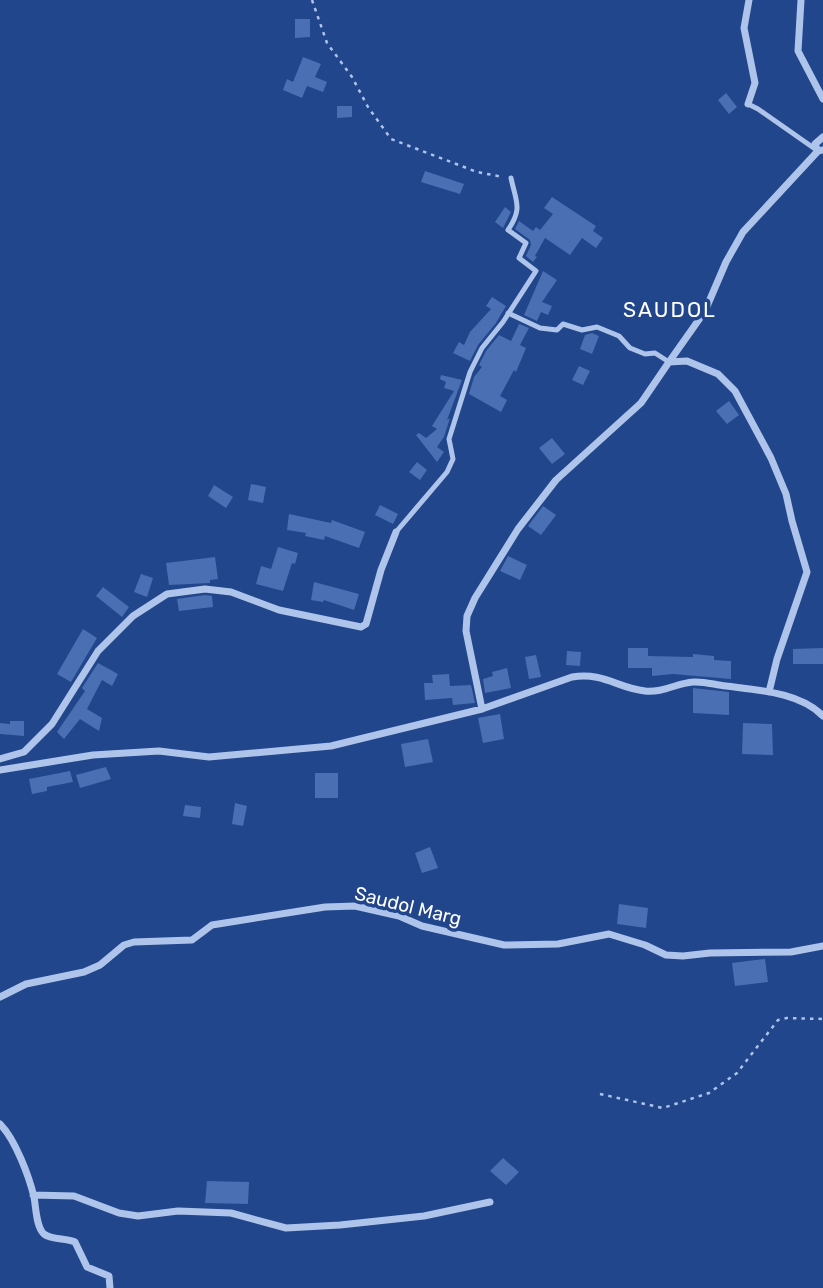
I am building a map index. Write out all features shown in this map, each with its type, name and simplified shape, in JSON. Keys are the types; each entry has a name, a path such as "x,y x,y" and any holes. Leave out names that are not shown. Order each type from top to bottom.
{"street":[{"path":"748,104 755,83 744,28 749,0"},
{"path":"801,0 798,51 823,99"},
{"path":"482,709 466,631 467,616 475,598 518,528 556,480 641,403 705,311 726,262 743,232 820,151 815,144 823,137"},
{"path":"669,362 687,361 718,374 735,391 771,458 786,494 807,572 777,659 769,692"},
{"path":"0,759 24,752 52,724 98,651 133,616 167,594 205,589 231,592 279,610 361,627 366,624 381,570 396,532"},
{"path":"0,771 93,755 159,751 209,757 331,746 482,709 584,675 598,676 644,691 666,690 694,682 769,692 800,701 823,716"},
{"name":"Saudol Marg","path":"0,997 26,984 84,972 100,965 124,945 134,942 192,940 212,925 326,906 355,906 399,916 422,926 504,944 558,944 609,934 667,955 683,956 791,952 823,946"},
{"path":"0,1124 8,1131 33,1195 40,1230 45,1236 75,1242 87,1267 109,1276 110,1288"},
{"path":"33,1195 74,1196 119,1213 138,1216 191,1211 231,1213 286,1227 340,1225 424,1216 490,1202"}],"lane":[{"path":"748,104 820,151"},
{"path":"396,532 447,472 453,459 449,439 470,372 482,348 536,271 519,258 526,243 508,230 518,210 511,178"},
{"path":"509,313 547,330 557,330 563,324 582,330 597,327 619,336 630,348 645,354 655,353 669,362"}],"path":[{"path":"312,0 327,44 352,77 368,107 391,139 477,172 511,178"},
{"path":"600,1094 663,1108 709,1093 737,1073 778,1020 823,1019"}],"building":[{"path":"295,19 310,19 310,37 295,38"},
{"path":"303,57 321,64 315,77 327,82 323,92 307,86 302,98 283,90 287,79 293,82"},
{"path":"726,93 737,107 729,114 718,100"},
{"path":"337,106 352,106 352,117 337,118"},
{"path":"425,171 464,184 460,194 421,182"},
{"path":"552,197 596,226 593,231 603,238 596,248 582,238 570,255 545,238 533,262 526,256 531,245 530,240 515,229 519,221 533,231 536,227 540,230 553,214 544,208"},
{"path":"505,207 511,212 503,228 495,222"},
{"path":"543,271 557,280 542,302 552,306 548,315 541,312 537,321 524,315"},
{"path":"492,297 506,306 470,361 453,353 459,342 464,345 470,332 491,309 486,306"},
{"path":"519,324 529,328 520,345 526,348 516,372 514,370 500,396 507,400 501,412 469,394 474,377 482,367 479,365 486,351 499,335 511,341"},
{"path":"592,333 599,336 592,354 580,349 585,335"},
{"path":"579,366 590,371 583,385 572,380"},
{"path":"441,375 462,380 447,420 450,418 444,437 437,447 444,452 437,462 416,435 419,433 426,438 437,429 432,426 454,391 444,388 446,382 440,379"},
{"path":"729,401 739,415 727,424 716,411"},
{"path":"552,438 565,454 552,464 539,448"},
{"path":"417,462 427,470 420,480 409,472"},
{"path":"251,484 266,487 263,503 248,500"},
{"path":"214,485 233,497 226,508 208,496"},
{"path":"380,505 398,514 393,524 375,515"},
{"path":"543,506 556,515 541,535 528,526"},
{"path":"289,514 331,523 332,520 365,532 359,548 325,536 324,540 305,536 306,533 287,530"},
{"path":"278,547 298,553 283,591 256,584 261,566 271,569"},
{"path":"508,556 527,565 520,580 500,571"},
{"path":"215,557 218,579 210,580 210,583 169,585 166,563"},
{"path":"141,574 153,578 147,597 134,592"},
{"path":"314,582 359,594 354,610 324,600 311,600"},
{"path":"103,587 129,607 122,617 96,596"},
{"path":"212,596 213,607 179,611 177,599"},
{"path":"83,629 97,638 71,682 57,674"},
{"path":"628,648 648,648 648,656 693,657 693,654 731,661 731,679 673,674 652,676 652,668 628,668"},
{"path":"823,648 823,664 793,664 793,649"},
{"path":"567,651 581,652 580,666 566,665"},
{"path":"536,655 541,677 529,679 525,657"},
{"path":"98,663 118,674 112,686 102,680 87,709 102,718 99,731 80,719 64,739 57,732 85,691 82,688"},
{"path":"507,668 511,688 485,693 483,679 493,676 492,672"},
{"path":"449,674 450,686 471,685 475,703 453,705 452,698 425,700 424,683 433,683 432,675"},
{"path":"693,688 729,692 729,715 693,713"},
{"path":"500,714 504,739 483,743 478,718"},
{"path":"10,721 24,721 24,736 0,734 0,723 10,724"},
{"path":"743,723 772,724 773,755 742,754"},
{"path":"428,739 433,762 405,767 401,744"},
{"path":"106,767 111,779 80,788 76,775"},
{"path":"70,771 73,782 47,787 47,791 32,794 29,779"},
{"path":"315,773 338,773 338,798 315,798"},
{"path":"235,803 247,806 243,826 232,824"},
{"path":"185,805 201,807 200,818 183,816"},
{"path":"430,847 438,868 422,873 415,853"},
{"path":"619,904 648,908 646,928 617,924"},
{"path":"765,959 768,982 735,986 732,963"},
{"path":"503,1158 519,1172 506,1185 490,1171"},
{"path":"207,1181 249,1182 248,1204 205,1203"}],"district":[{"name":"SAUDOL","path":"670,309"}]}
